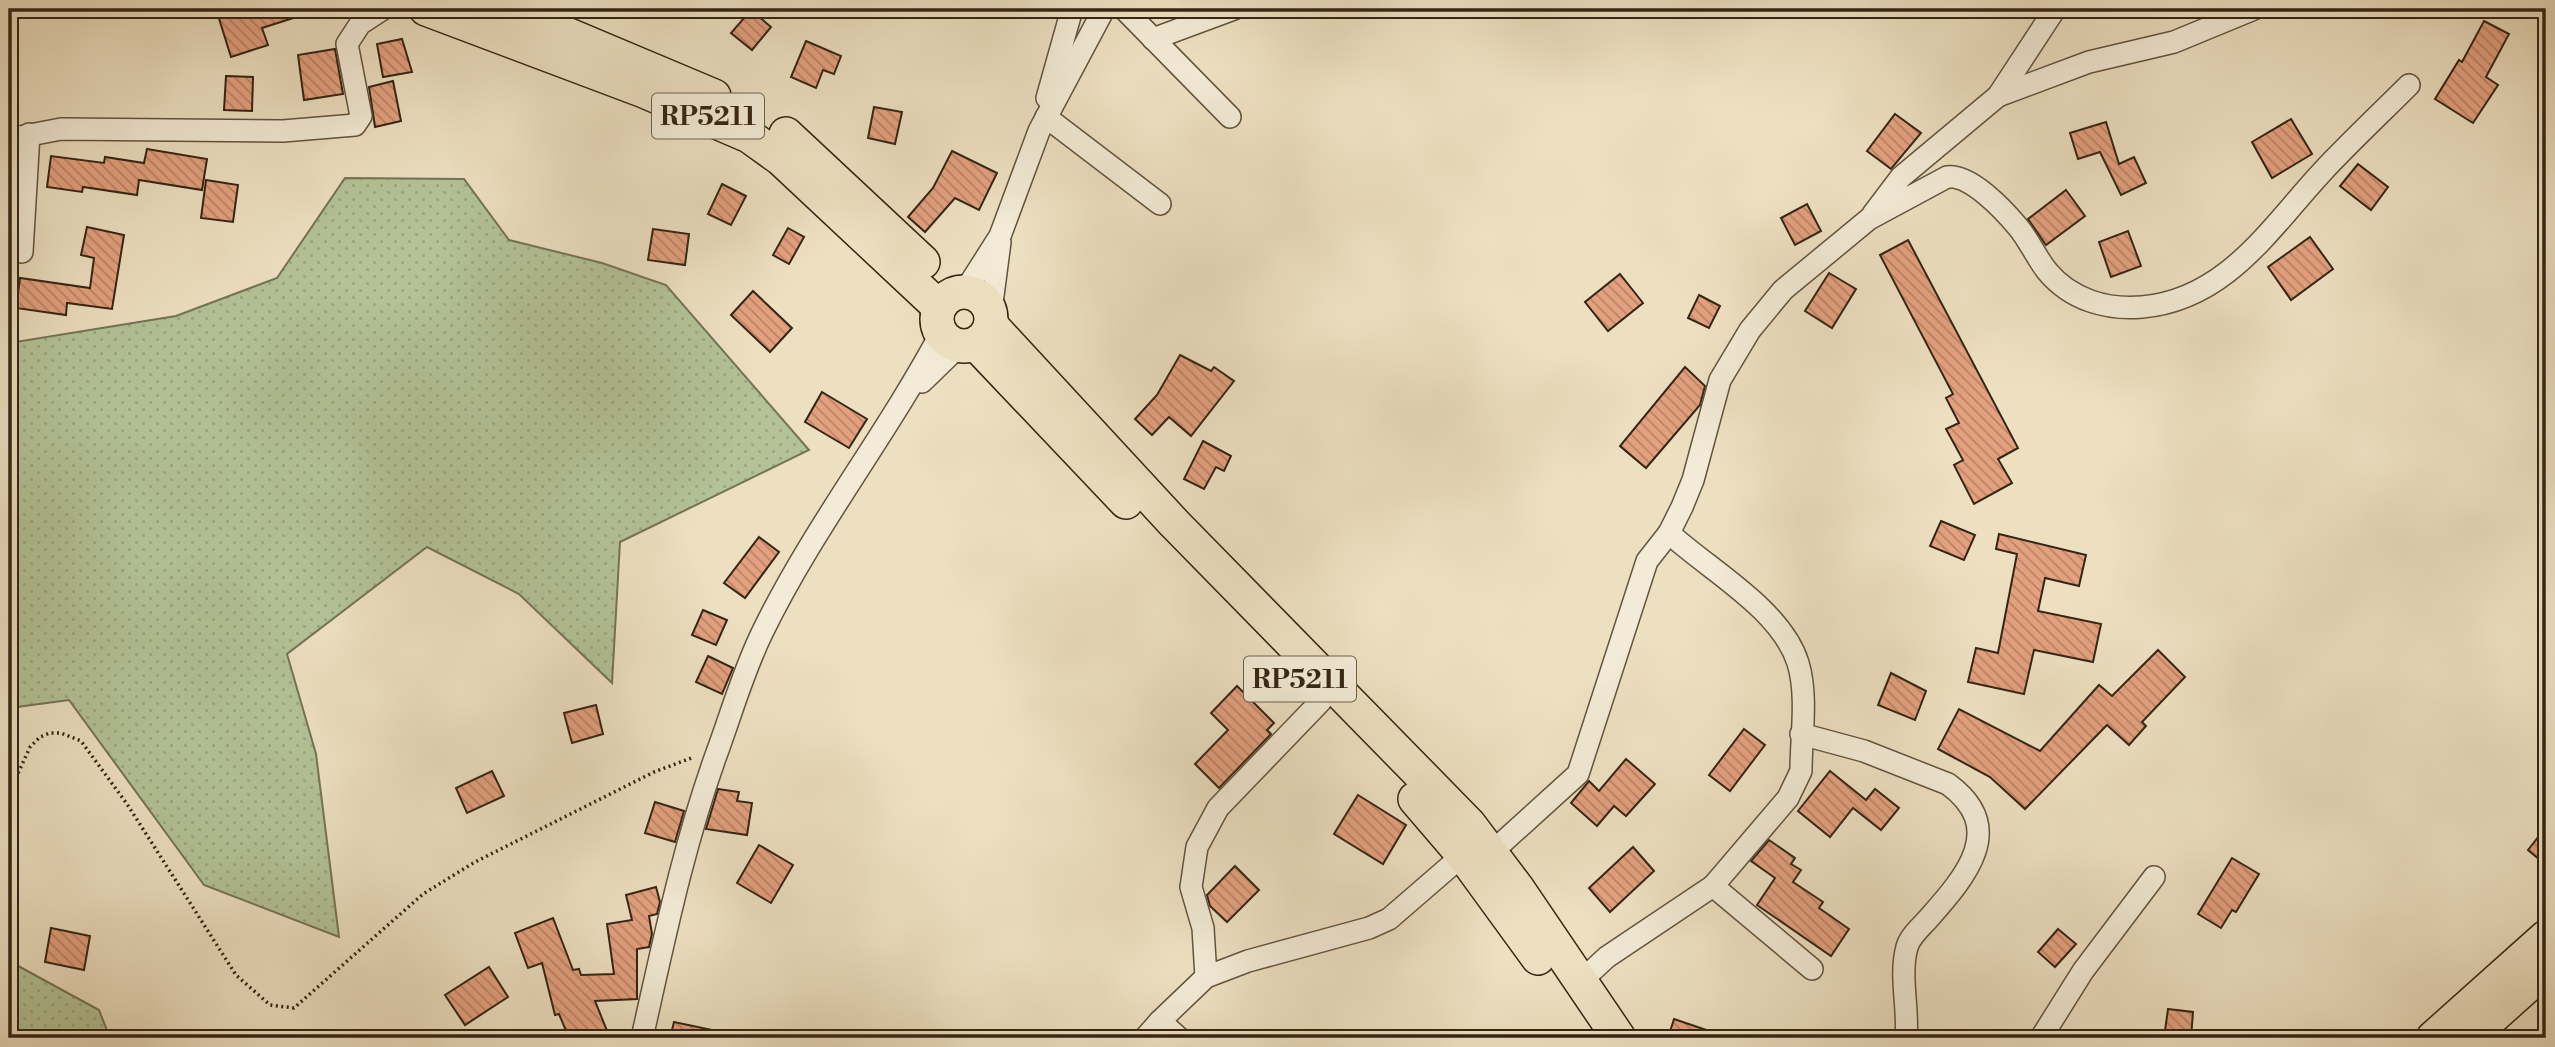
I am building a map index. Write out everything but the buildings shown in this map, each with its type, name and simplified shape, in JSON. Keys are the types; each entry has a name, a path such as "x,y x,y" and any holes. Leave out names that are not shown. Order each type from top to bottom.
{"main road":[{"name":"RP5211","path":"426,9 666,99 749,136 781,159 965,319 1043,418 1434,819 1477,854 1581,981 1619,1038"},
{"name":"RP5211","path":"520,11 666,74 768,122 793,139 965,319 1174,523 1442,795 1595,1038"},
{"path":"2433,1038 2546,937"},
{"path":"2469,1038 2546,969"}],"street":[{"path":"22,252 19,137 91,128 271,132 355,125 361,116 348,57 348,39 360,24 383,9"},
{"path":"642,1038 674,891 704,782 719,747 738,687 762,632 827,514 965,319 1042,124 1072,9"},
{"path":"1042,124 1104,9"},
{"path":"1124,9 1230,117"},
{"path":"1153,39 1234,9"},
{"path":"1869,219 1901,177 1998,96 2055,9"},
{"path":"1998,96 2089,62 2174,42 2254,9"},
{"path":"1145,1038 1206,977 1248,961 1389,919 1578,774 1647,561 1669,533 1693,480 1720,380 1750,330 1783,290 1869,219 1947,177 1962,177 2018,226 2048,272 2079,296 2118,309 2148,307 2192,295 2222,278 2267,237 2322,172 2409,85"},
{"path":"1042,124 1160,204"},
{"path":"965,319 1000,236"},
{"path":"1581,981 1607,957 1713,886 1788,798 1801,771 1803,692 1792,648 1778,627 1745,594 1669,533"},
{"path":"1206,977 1203,928 1191,887 1191,869 1198,847 1218,808 1321,701"},
{"path":"1801,734 1864,751 1948,784 1959,792 1978,821 1981,836 1965,871 1907,947 1906,1038"},
{"path":"2040,1038 2083,971 2154,877"},
{"path":"1713,886 1812,969"},
{"path":"1160,1021 1179,1038"}],"path":[{"path":"9,793 30,747 40,737 61,733 81,741 127,804 236,975 270,1005 294,1008 424,894 475,862 653,772 719,747"}],"green space":[{"path":"345,178 464,179 509,240 602,263 666,285 809,450 620,542 612,683 519,594 427,547 287,654 316,754 339,937 204,885 69,700 9,708 9,343 176,316 277,278"},
{"path":"9,961 99,1010 110,1038 9,1038"}]}
